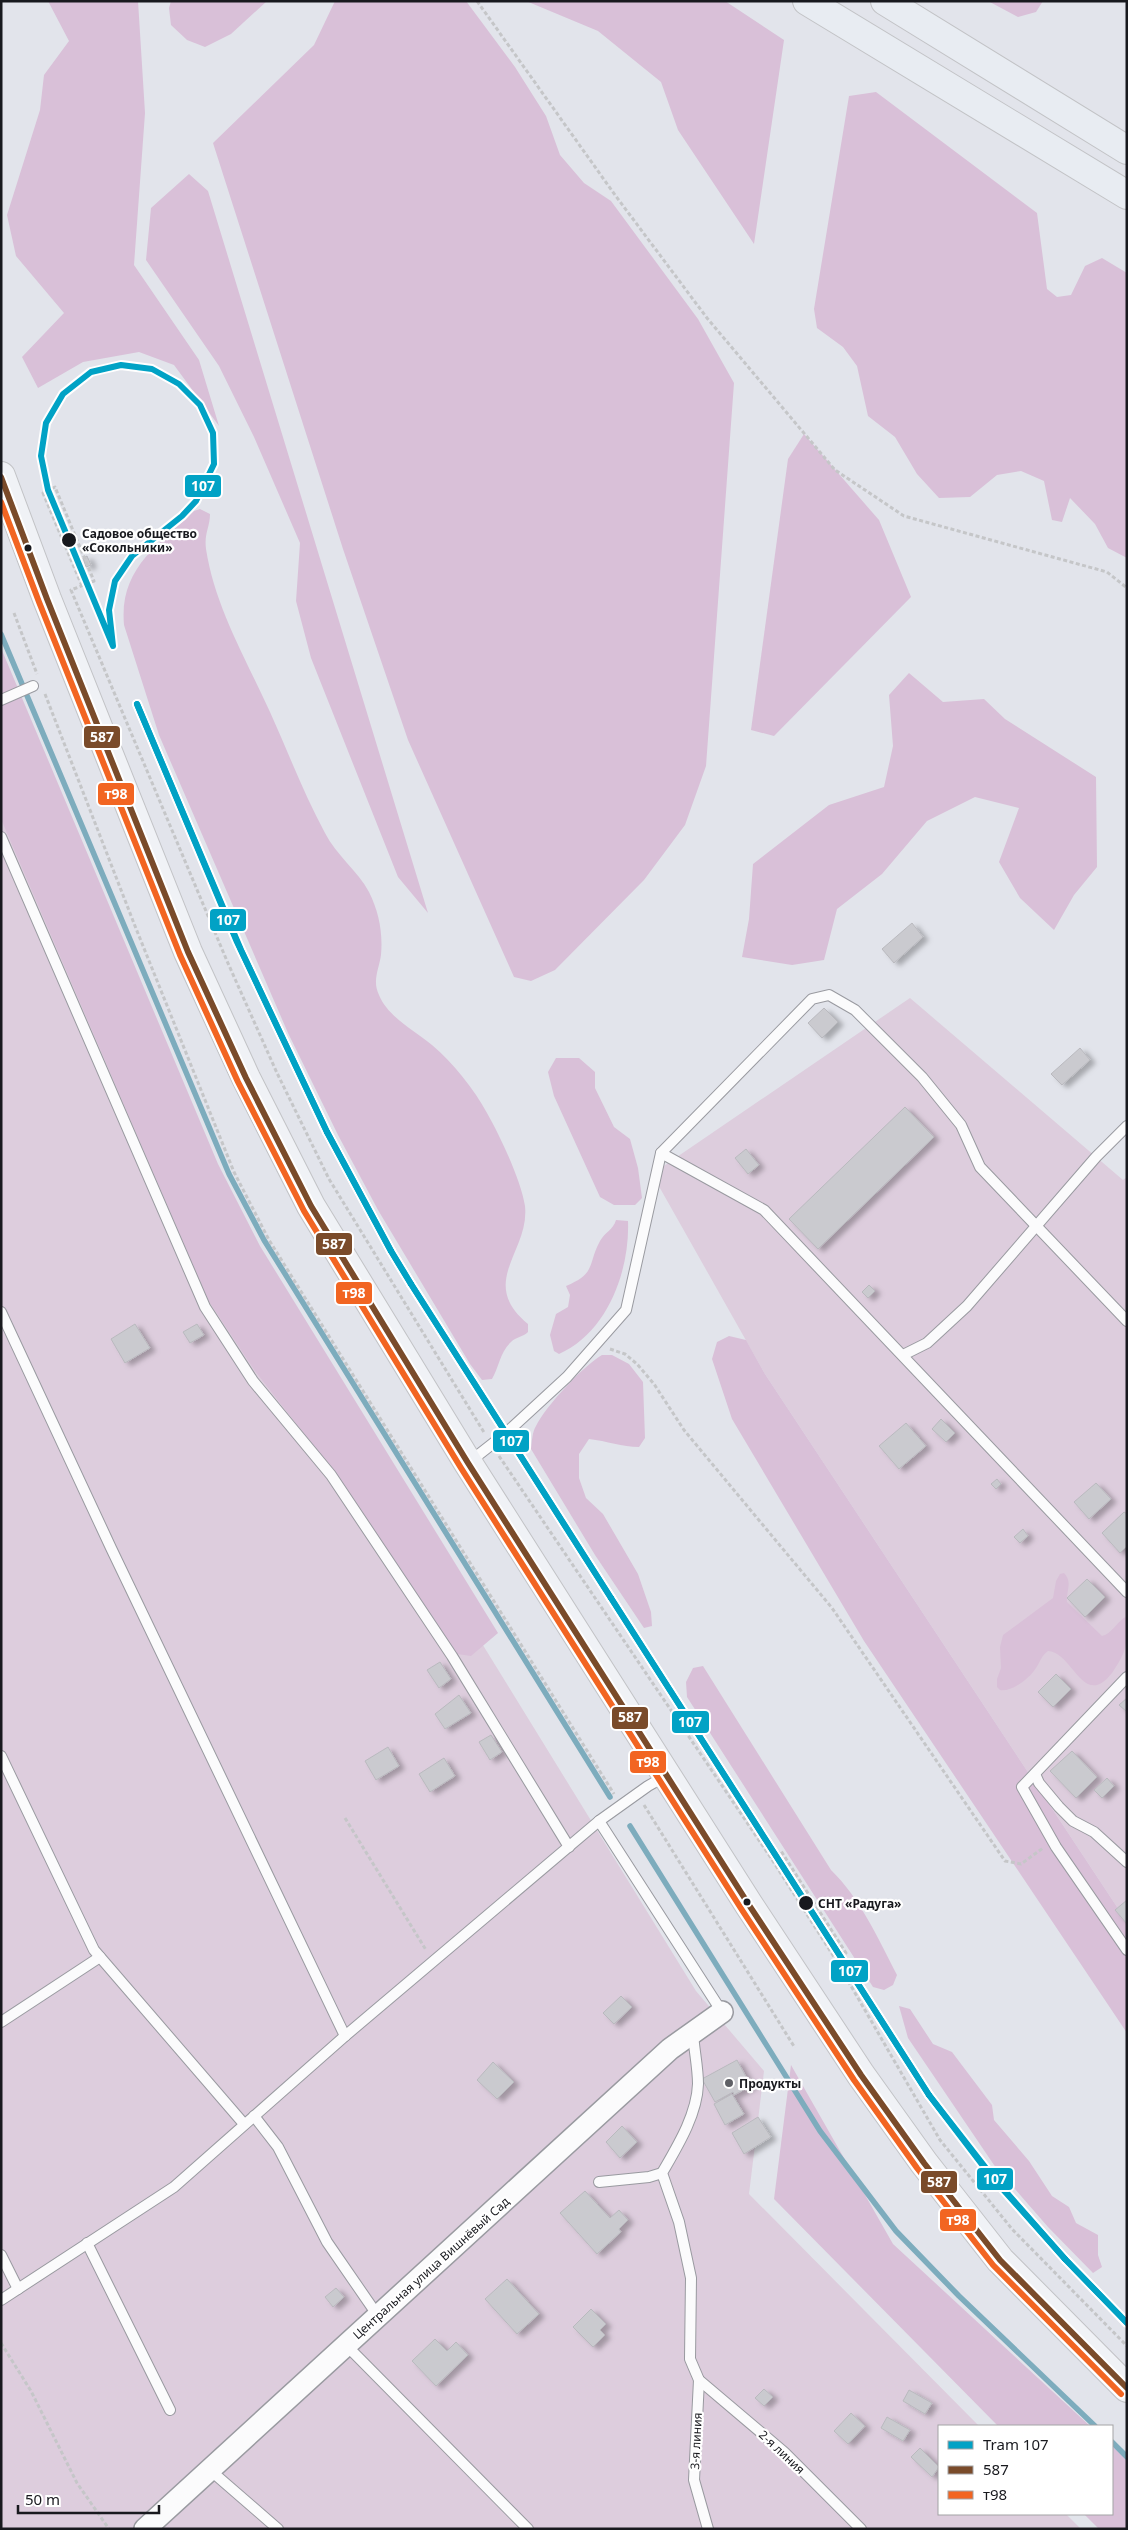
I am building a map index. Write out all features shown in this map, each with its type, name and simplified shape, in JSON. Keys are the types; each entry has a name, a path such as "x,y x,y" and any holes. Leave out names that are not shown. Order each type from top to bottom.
{"highway":[{"path":"807,1 1127,195"},
{"path":"885,1 1127,150"}],"main road":[{"path":"1,476 188,952 246,1078 311,1206 468,1463 861,2076 924,2163 1000,2260 1127,2388"}],"street":[{"name":"Центральная улица Вишнёвый Сад","path":"145,2529 663,2056 722,2012"}],"lane":[{"path":"5,698 37,685"},
{"path":"1,837 205,1307 252,1380 337,1483 452,1656 569,1847"},
{"path":"468,1463 492,1445 567,1377 626,1310 661,1153 812,998 829,995 855,1010 922,1077 961,1125 980,1166 1127,1321"},
{"path":"903,1355 927,1343 967,1306 1096,1156 1127,1126"},
{"path":"661,1153 764,1210 1127,1592"},
{"path":"1,1312 111,1548 345,2036"},
{"path":"1127,1677 1022,1787 1053,1840 1127,1950"},
{"path":"1,1756 94,1950 244,2124"},
{"path":"1035,1774 1039,1783 1058,1807 1073,1821 1094,1832 1127,1862"},
{"path":"1,2300 174,2187 345,2036 599,1821 667,1776"},
{"path":"599,1821 722,2012"},
{"path":"1,2022 100,1956"},
{"path":"599,2182 649,2177 662,2173 679,2143 694,2105 698,2084 693,2033"},
{"path":"254,2116 278,2147 327,2242 378,2316"},
{"path":"662,2173 679,2222 691,2278 690,2359 699,2380"},
{"path":"87,2243 170,2410"},
{"path":"1,2254 18,2289"},
{"path":"346,2345 528,2529"},
{"name":"3-я линия","path":"699,2380 694,2480 708,2529"},
{"name":"2-я линия","path":"699,2380 784,2452 861,2529"},
{"path":"210,2470 278,2529"}],"path":[{"path":"477,1 614,195 707,318 835,470 904,516 1107,572 1127,588"},
{"path":"82,586 43,493 55,487 94,581 82,586 71,590 227,961 277,1073 329,1179 492,1445 771,1858 836,1960 940,2140 1012,2229 1127,2346"},
{"path":"14,613 37,685"},
{"path":"44,692 134,926 234,1172 269,1240 621,1806"},
{"path":"595,1346 625,1354 637,1364 654,1384 684,1430 832,1608 1005,1861 1021,1864 1053,1840"},
{"path":"638,1794 795,2048"},
{"path":"345,1818 433,1962"},
{"path":"771,1858 781,1851 846,1953 836,1960"},
{"path":"1,2343 31,2391 77,2483 109,2529"}],"shaded area":[{"path":"48,1 138,1 145,113 134,265 199,360 219,426 174,365 139,352 83,362 38,388 22,357 64,313 16,256 7,215 40,110 44,75 69,41"},
{"path":"171,1 267,1 231,34 205,47 187,40 171,25 169,8"},
{"path":"335,1 466,1 515,67 546,116 560,155 584,183 611,201 698,319 734,383 706,766 685,825 644,880 555,970 531,981 514,977 408,740 343,549 213,143 314,45"},
{"path":"526,1 725,1 784,40 754,244 678,130 661,82 598,31"},
{"path":"988,1 1043,1 1036,12 1018,17"},
{"path":"876,92 1037,213 1047,289 1057,297 1071,295 1085,266 1102,258 1127,273 1127,558 1108,548 1095,524 1070,498 1062,522 1052,520 1044,481 1021,471 997,475 970,497 939,498 917,474 895,437 868,416 857,366 843,347 817,328 814,309 849,96"},
{"path":"189,174 208,191 428,913 398,877 311,658 296,601 300,543 254,437 219,366 146,260 151,208"},
{"path":"804,434 879,520 911,597 774,736 751,730 788,459"},
{"path":"200,509 210,514 206,549 216,591 232,632 325,833 335,849 364,884 375,907 380,923 381,939 381,955 376,980 379,995 395,1017 440,1052 455,1068 482,1104 509,1158 523,1195 525,1206 524,1223 506,1280 507,1294 513,1309 528,1324 528,1332 513,1340 507,1346 492,1379 482,1380 470,1364 378,1210 338,1135 288,1033 159,735 124,625 124,605 128,588 143,560 194,511"},
{"path":"1,648 218,1164 260,1246 498,1633 471,1656 457,1654 345,1486 255,1371 208,1300 1,819"},
{"path":"909,673 943,702 984,699 1005,719 1096,777 1097,867 1074,895 1054,930 1020,898 999,862 1019,808 975,797 927,821 882,874 837,909 824,960 792,965 742,957 749,919 753,864 829,805 884,787 893,746 889,695"},
{"path":"1,695 242,1254 696,1991 764,2071 749,2194 978,2425 938,2425 938,2515 1067,2515 1081,2529 1,2529"},
{"path":"910,998 1123,1180 1127,1177 1127,1922 765,1374 652,1174"},
{"path":"556,1058 579,1058 595,1072 595,1088 614,1127 630,1139 638,1168 642,1198 635,1205 614,1205 600,1197 554,1096 548,1072"},
{"path":"616,1220 628,1221 628,1240 620,1280 602,1316 590,1331 576,1344 559,1354 554,1351 550,1335 556,1314 568,1307 570,1295 566,1286 583,1277 587,1272 600,1241"},
{"path":"729,1336 746,1340 765,1374 1127,1922 1127,2033 864,1641 732,1419 712,1359 717,1342"},
{"path":"602,1355 612,1355 629,1364 643,1382 645,1438 639,1447 589,1439 579,1454 579,1478 586,1498 603,1514 638,1574 651,1612 652,1626 644,1628 595,1555 531,1449 535,1428 548,1408 585,1368"},
{"path":"1064,1573 1069,1583 1067,1602 1102,1636 1109,1633 1127,1616 1126,1646 1121,1658 1112,1673 1102,1683 1093,1685 1086,1683 1057,1654 1048,1651 1025,1680 1010,1689 1000,1690 997,1687 997,1679 1001,1668 1000,1647 1003,1635 1053,1598 1056,1581 1060,1574"},
{"path":"703,1666 831,1870 851,1893 868,1919 897,1975 893,1985 884,1990 873,1987 687,1697 686,1682 693,1668"},
{"path":"899,2006 910,2009 933,2044 952,2052 992,2105 994,2120 1029,2161 1052,2196 1069,2207 1076,2223 1098,2235 1098,2255 1102,2267 1093,2273 1048,2227 994,2165 908,2038"},
{"path":"791,2065 893,2244 1089,2425 997,2425 774,2199"},
{"path":"1113,2447 1127,2460 1127,2529 1099,2529 1085,2515 1113,2515"}],"building":[{"path":"87,556 91,565 86,567 83,558"},
{"path":"912,923 923,937 894,963 882,949"},
{"path":"824,1008 838,1022 822,1038 808,1023"},
{"path":"1080,1048 1090,1060 1062,1085 1051,1074"},
{"path":"905,1107 934,1137 818,1249 789,1219"},
{"path":"746,1149 759,1165 748,1174 735,1158"},
{"path":"869,1285 875,1291 868,1298 862,1292"},
{"path":"135,1324 150,1348 125,1363 111,1339"},
{"path":"197,1324 204,1335 190,1343 183,1332"},
{"path":"941,1419 955,1433 946,1442 932,1429"},
{"path":"906,1423 926,1446 899,1469 879,1446"},
{"path":"997,1479 1001,1484 996,1489 991,1484"},
{"path":"1096,1483 1111,1499 1089,1519 1074,1502"},
{"path":"1124,1512 1127,1514 1127,1546 1120,1553 1102,1533"},
{"path":"1023,1529 1028,1536 1020,1543 1014,1537"},
{"path":"1087,1579 1105,1597 1085,1617 1067,1598"},
{"path":"440,1662 451,1679 439,1688 427,1670"},
{"path":"1056,1674 1071,1689 1053,1707 1038,1692"},
{"path":"459,1695 471,1713 445,1729 435,1714"},
{"path":"1127,1698 1127,1712 1119,1705"},
{"path":"491,1735 502,1752 490,1760 479,1742"},
{"path":"388,1747 399,1766 376,1780 365,1761"},
{"path":"1072,1751 1097,1777 1076,1798 1050,1771"},
{"path":"444,1758 455,1776 430,1792 419,1774"},
{"path":"1107,1778 1114,1786 1102,1798 1094,1790"},
{"path":"1127,1900 1127,1924 1115,1910"},
{"path":"621,1996 632,2007 614,2024 603,2013"},
{"path":"737,2060 751,2086 734,2095 733,2092 715,2102 702,2079"},
{"path":"493,2062 514,2082 497,2099 477,2080"},
{"path":"732,2094 744,2114 725,2125 714,2104"},
{"path":"758,2117 771,2137 744,2154 732,2133"},
{"path":"622,2126 637,2142 620,2158 606,2142"},
{"path":"585,2191 610,2218 619,2210 628,2220 619,2229 621,2232 597,2254 560,2213"},
{"path":"507,2279 539,2314 517,2334 485,2299"},
{"path":"336,2288 344,2297 333,2307 325,2297"},
{"path":"591,2309 606,2324 600,2330 605,2335 593,2347 573,2327"},
{"path":"435,2339 447,2351 456,2342 468,2355 436,2386 412,2361"},
{"path":"764,2389 773,2397 764,2406 755,2398"},
{"path":"909,2390 932,2403 925,2414 903,2401"},
{"path":"851,2413 865,2426 848,2444 834,2431"},
{"path":"887,2417 910,2430 903,2441 881,2428"},
{"path":"920,2448 938,2466 938,2468 932,2477 911,2457"}],"waterway":[{"path":"1,634 229,1174 264,1240 610,1797"},
{"path":"630,1826 820,2131 896,2231 959,2296 1094,2425"},
{"path":"1113,2443 1127,2457"}],"tram line":[{"name":"107","path":"121,365 152,369 179,384 200,405 213,433 214,464 196,501 182,516 132,556 115,581 109,610 113,646 48,490 41,456 46,423 63,394 91,372 121,365"},
{"name":"107","path":"137,704 241,950 327,1132"},
{"name":"107","path":"137,704 237,942 327,1132"},
{"name":"107","path":"327,1132 391,1251"},
{"name":"107","path":"327,1132 391,1251"},
{"name":"107","path":"391,1251 411,1284"},
{"name":"107","path":"391,1251 411,1284"},
{"name":"107","path":"411,1284 611,1598"},
{"name":"107","path":"411,1284 611,1598"},
{"name":"107","path":"611,1598 929,2095"},
{"name":"107","path":"611,1598 929,2095"},
{"name":"107","path":"929,2095 993,2177 1065,2259"},
{"name":"107","path":"929,2095 990,2175 1065,2259"},
{"name":"107","path":"1065,2259 1127,2323"},
{"name":"107","path":"1065,2259 1127,2323"}],"transit line":[{"name":"587","path":"1,477 47,599 188,952 246,1078 311,1206 468,1463 749,1905 861,2075 924,2163 1000,2260 1127,2388"},
{"name":"т98","path":"1,502 180,955 238,1082 304,1211 461,1468 742,1910 854,2080 917,2168 993,2265 1121,2394"}],"place":[{"name":"Садовое общество «Сокольники»","path":"69,540"},
{"name":"СНТ «Радуга»","path":"806,1903"},
{"name":"Продукты","path":"729,2083"}]}
